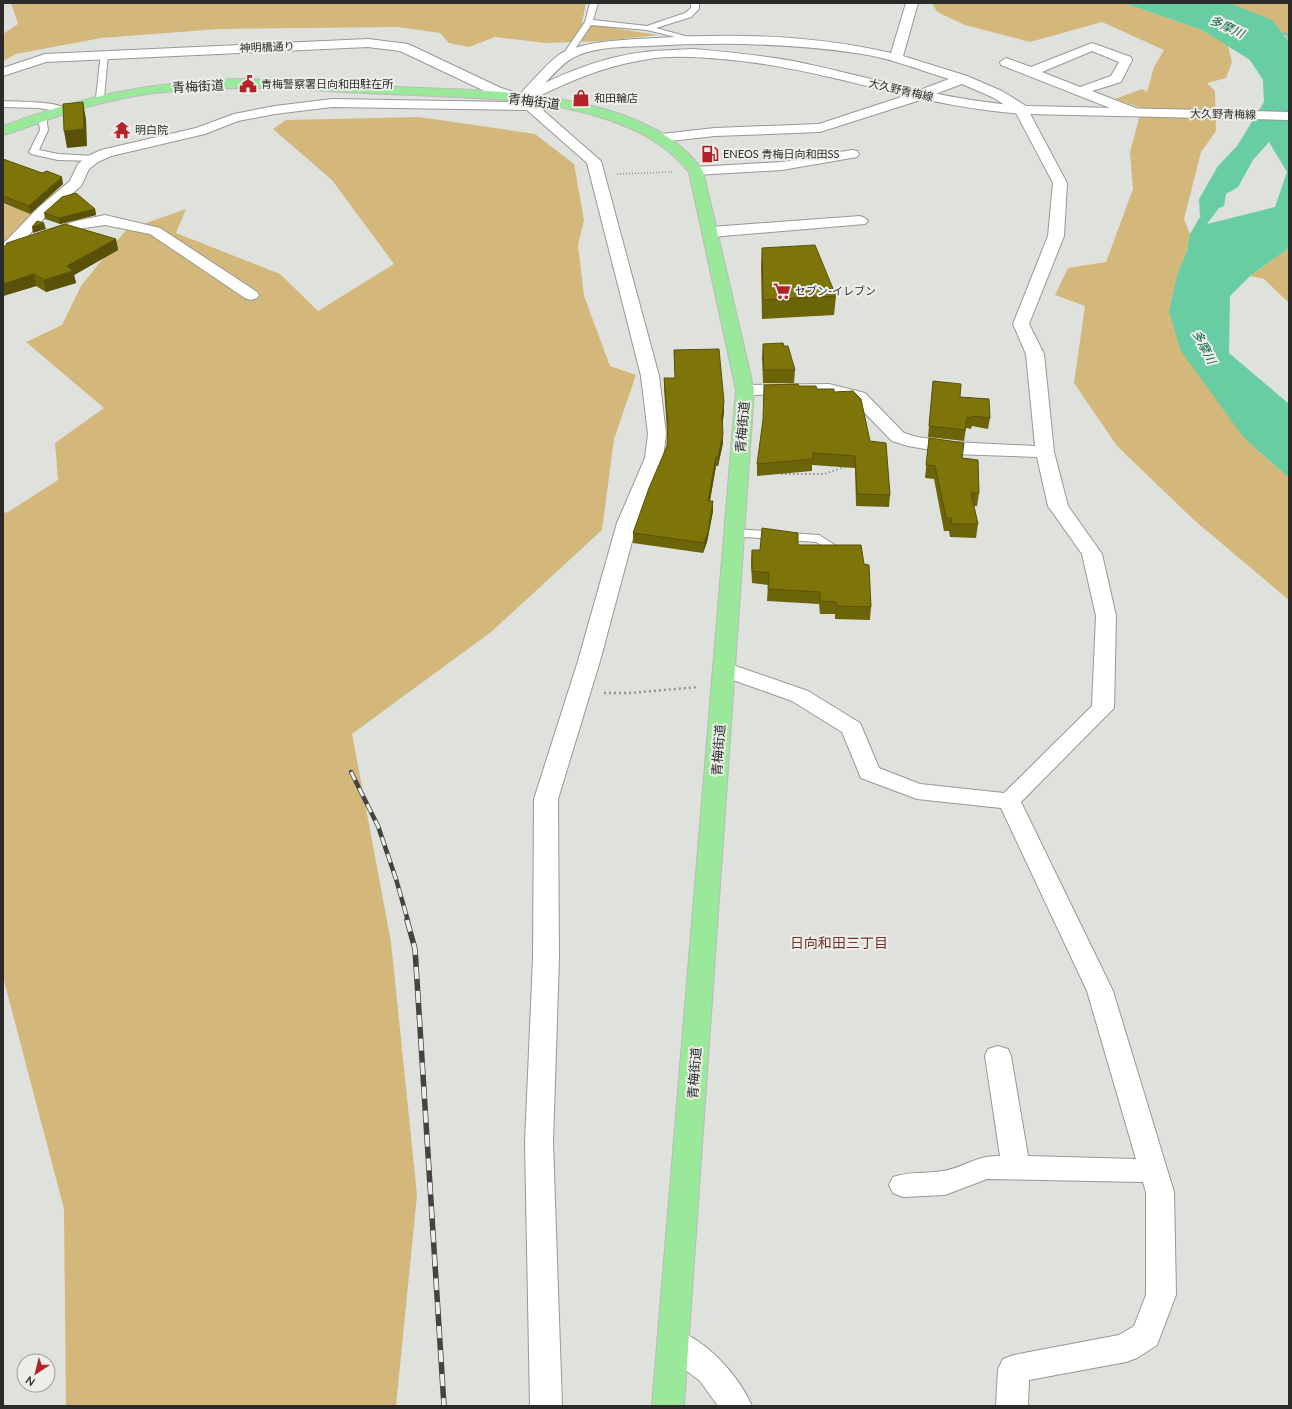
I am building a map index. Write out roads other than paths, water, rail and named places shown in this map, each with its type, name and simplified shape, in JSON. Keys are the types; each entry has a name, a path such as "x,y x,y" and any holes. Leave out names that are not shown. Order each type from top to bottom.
{"highway":[{"name":"青梅街道","path":"3,131 62,109 100,98 166,87 237,84 283,85 566,105 604,114 641,127 675,147 696,171 711,232 745,390 668,1406"}],"street":[{"path":"896,58 912,3"},
{"path":"526,102 566,56 584,49 613,44 692,39 782,42 857,49 896,58 962,79 997,94 1021,109 1060,183 1056,236 1021,324 1035,354 1045,452 1058,506 1092,554 1106,616 1103,708 1009,801"},
{"name":"神明橋通り","path":"3,72 46,58 104,54 368,43 387,44 403,47 496,91 526,102"},
{"path":"1030,72 1092,47 1126,60 1116,79 1080,91"},
{"name":"大久野青梅線","path":"526,102 570,76 595,67 652,56 691,53 746,56 785,63 960,103 1021,109 1289,116"},
{"path":"1006,62 1133,112"},
{"path":"661,138 715,132 820,128 921,95 962,79"},
{"path":"6,248 43,211 76,183 83,167 92,159 106,153 200,131 234,118 275,110 332,103 526,102 594,161 650,376 657,434 654,458 626,523 579,692 546,799 546,958 539,1143 546,1406"},
{"path":"696,171 782,166 852,154"},
{"path":"6,248 81,224 105,220 155,231 250,295"},
{"path":"711,232 860,221"},
{"path":"745,390 829,389 859,397 898,437 914,442 954,448 1045,452"},
{"path":"723,677 800,696 852,728 870,773 918,791 1009,801"},
{"path":"1009,801 1100,991 1160,1192 1161,1295 1146,1335 1126,1348 1014,1369 1012,1406"},
{"path":"998,1056 1016,1168"},
{"path":"903,1185 945,1183 986,1167 1154,1171"},
{"path":"673,1342 711,1371 736,1406"}],"lane":[{"path":"566,56 589,22 594,3"},
{"path":"647,28 688,15 695,9 695,3"},
{"path":"589,22 647,28 692,39"},
{"path":"100,98 104,54"},
{"path":"3,104 39,105 62,109"},
{"path":"42,116 44,130 34,152 92,159"},
{"path":"734,533 780,535 819,539 832,547"}],"water":[{"name":"多摩川","path":"1124,3 1229,3 1272,20 1289,42 1289,248 1250,276 1230,296 1229,353 1289,404 1289,478 1244,438 1181,351 1169,311 1178,272 1187,251 1190,234 1200,217 1199,199 1218,166 1237,146 1264,102 1263,80 1250,60 1202,30","holes":["1269,142 1287,172 1275,207 1207,224 1219,208 1224,206 1226,194 1238,187 1253,160"]}],"waterway":[{"path":"1274,33 1289,34"}],"railway":[{"path":"351,772 378,826 396,879 408,921"},
{"path":"407,920 415,949 444,1406"}],"place":[{"name":"青梅警察署日向和田駐在所","path":"248,84"},
{"name":"和田輪店","path":"581,98"},
{"name":"明白院","path":"122,130"},
{"name":"ENEOS 青梅日向和田SS","path":"710,154"},
{"name":"セブン-イレブン","path":"782,291"}],"district":[{"name":"日向和田三丁目","path":"839,943"}]}
